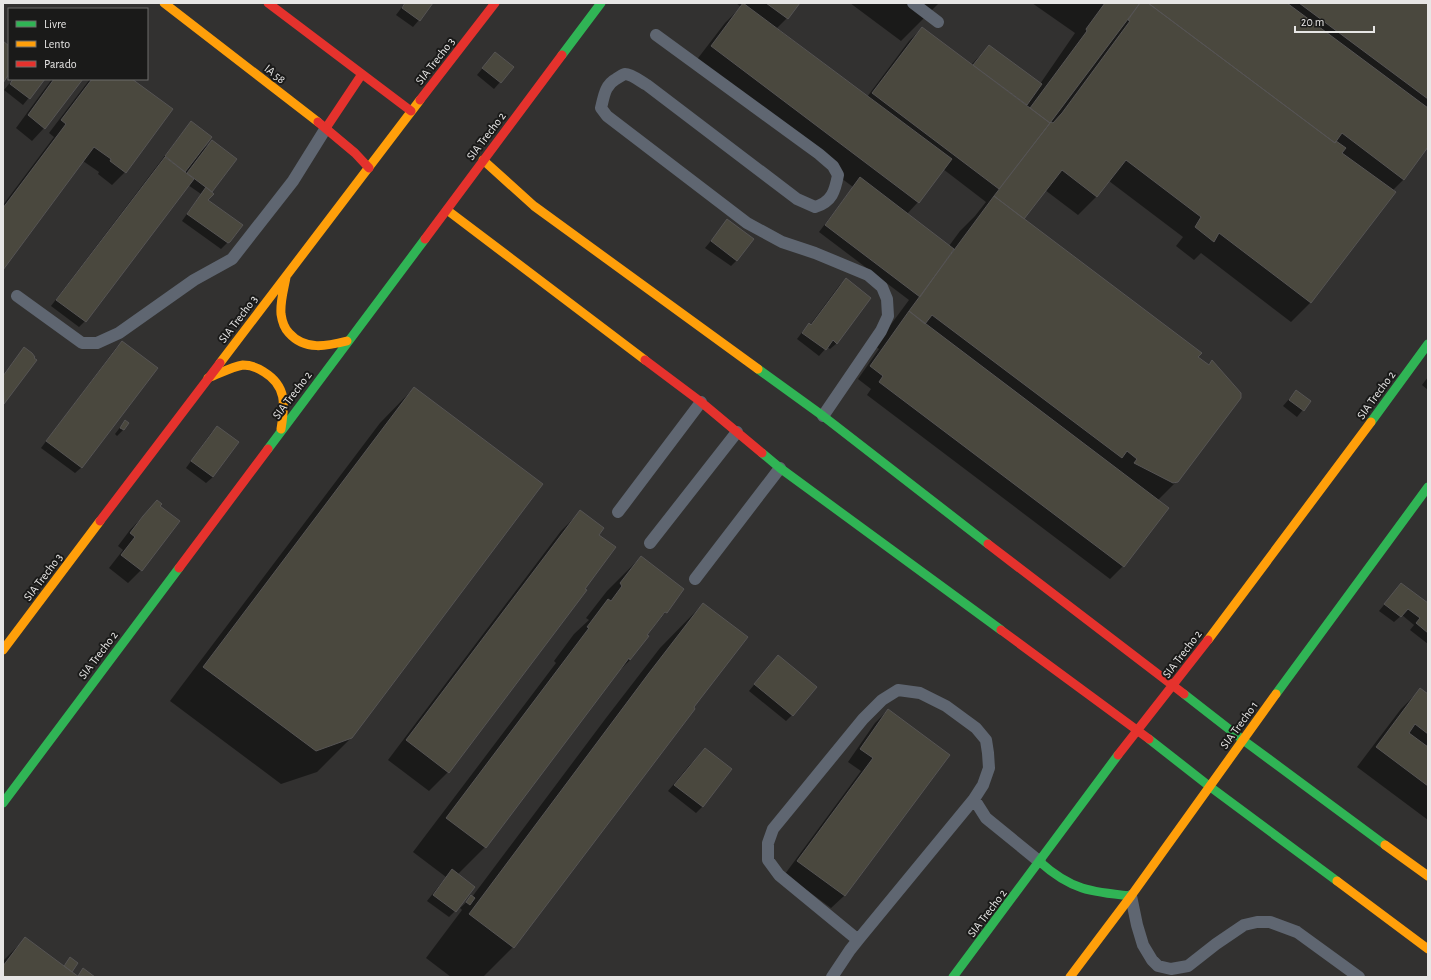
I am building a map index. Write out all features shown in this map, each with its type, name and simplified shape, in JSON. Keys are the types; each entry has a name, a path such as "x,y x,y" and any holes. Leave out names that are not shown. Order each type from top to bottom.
{"main road":[{"name":"IA 58","path":"164,3 326,128 369,168"},
{"path":"268,3 411,111"},
{"name":"SIA Trecho 3","path":"3,650 494,3"},
{"name":"SIA Trecho 2","path":"3,803 601,3"},
{"path":"326,128 362,74"},
{"path":"483,160 534,206 822,416 1243,740 1428,876"},
{"path":"446,210 701,402 780,468 1137,730 1209,786 1428,949"},
{"path":"287,274 282,303 282,320 288,333 299,341 310,346 327,346 347,341"},
{"name":"SIA Trecho 2","path":"954,977 1137,730 1173,686 1382,408 1428,344"},
{"path":"208,378 241,365 254,367 269,374 278,383 282,393 285,409 281,431"},
{"name":"SIA Trecho 1","path":"1070,977 1131,896 1209,786 1428,487"},
{"path":"1040,862 1050,873 1068,884 1085,891 1101,894 1131,896"}],"lane":[{"path":"912,3 938,22"},
{"path":"656,35 819,154 833,166 838,175 836,190 824,205 815,207 806,204 797,199 634,77 625,74 611,82 605,91 601,108 607,116 748,222 782,242 816,253 868,275 882,287 887,299 888,316 881,331 822,416"},
{"path":"17,296 82,343 97,343 119,333 194,280 232,259 293,181 326,128"},
{"path":"618,512 701,402"},
{"path":"650,543 737,432"},
{"path":"695,579 780,468"},
{"path":"832,977 850,950 974,799 983,785 989,768 986,740 976,728 946,706 920,693 898,690 882,700 863,719 773,829 768,843 768,860 779,875 858,940"},
{"path":"974,799 986,818 1040,862"},
{"path":"1131,896 1143,945 1152,960 1158,966 1171,969 1188,966 1216,944 1244,925 1257,922 1270,922 1297,932 1359,977"}],"building":[{"path":"405,3 433,3 420,21 402,8"},
{"path":"743,3 952,159 919,203 711,46"},
{"path":"766,3 800,3 788,19"},
{"path":"1105,3 1140,3 1050,123 1030,108 1087,31 1086,29"},
{"path":"1140,3 1148,3 1335,143 1336,141 1346,148 1342,153 1396,192 1311,303 1219,233 1214,242 1195,227 1201,217 1126,160 1097,197 1062,170 1024,219 994,196 1050,123 1053,123 1062,113 1130,21 1128,20"},
{"path":"1148,3 1287,3 1428,108 1428,147 1404,180 1342,133 1335,143"},
{"path":"1299,3 1428,3 1428,99"},
{"path":"922,27 1050,123 999,189 872,93"},
{"path":"3,41 8,45 8,76 3,83"},
{"path":"989,45 1042,84 1027,105 973,65"},
{"path":"495,52 514,67 501,83 482,68"},
{"path":"12,80 44,80 30,99 10,84"},
{"path":"53,80 82,80 45,129 28,115"},
{"path":"91,80 133,80 173,109 126,173 110,161 111,159 94,147 3,270 3,208 66,124 61,120"},
{"path":"191,121 212,137 185,172 165,156"},
{"path":"212,140 237,159 212,192 187,173"},
{"path":"165,157 194,179 86,322 56,300"},
{"path":"860,177 954,249 920,297 825,225"},
{"path":"206,187 214,194 208,200 243,225 228,243 187,214"},
{"path":"994,196 1202,353 1198,357 1209,365 1212,360 1241,393 1241,398 1178,482 1173,483 1134,463 1137,459 1127,451 1122,458 932,315 925,324 909,311"},
{"path":"727,219 754,239 737,261 711,241"},
{"path":"846,278 871,298 837,344 833,340 826,350 802,333 809,323 811,325"},
{"path":"909,311 1169,508 1124,567 879,382 883,376 870,366"},
{"path":"122,341 158,368 82,468 46,441"},
{"path":"24,347 32,353 35,357 34,358 37,360 4,404 3,376"},
{"path":"414,387 543,484 352,738 316,751 203,667"},
{"path":"1296,390 1311,401 1304,411 1289,400"},
{"path":"125,420 129,423 124,430 120,428"},
{"path":"217,426 239,442 213,477 191,461"},
{"path":"157,500 162,504 160,506 180,521 142,571 121,555 135,537 130,533"},
{"path":"580,510 604,528 599,535 616,547 585,589 587,590 449,773 406,740"},
{"path":"641,556 684,589 667,613 665,612 647,635 649,636 630,660 629,658 486,848 446,818 589,628 587,627 608,599 611,601 622,586 620,583"},
{"path":"1401,583 1428,603 1428,633 1416,623 1420,618 1408,609 1401,617 1384,604"},
{"path":"703,603 748,637 514,948 469,914"},
{"path":"778,655 817,687 793,716 754,684"},
{"path":"1420,688 1428,694 1428,734 1415,724 1409,733 1428,747 1428,786 1376,747"},
{"path":"888,709 950,755 845,896 797,861 873,758 860,749"},
{"path":"705,748 732,769 703,807 674,785"},
{"path":"452,869 475,887 456,912 433,895"},
{"path":"471,895 475,898 470,905 466,902"},
{"path":"25,937 79,977 3,977 3,966"},
{"path":"70,957 78,963 72,972 64,966"},
{"path":"83,968 95,977 78,976"}],"traffic: fast":[{"path":"562,55 601,3"},
{"path":"268,449 425,239"},
{"path":"1371,422 1428,344"},
{"path":"758,369 823,416 988,544"},
{"path":"762,453 780,468 1001,630"},
{"path":"1276,694 1428,487"},
{"path":"3,803 179,568"},
{"path":"1184,694 1243,740 1385,845"},
{"path":"1149,739 1209,786 1337,881"},
{"path":"953,977 1118,755"},
{"path":"1040,862 1062,879 1082,888 1104,893 1131,896"}],"traffic: slow":[{"path":"164,3 318,122"},
{"path":"220,363 420,100"},
{"path":"483,160 534,206 758,369"},
{"path":"447,210 645,360"},
{"path":"286,277 281,314 286,329 289,333 302,343 316,346 347,341"},
{"path":"208,378 243,365 254,367 264,372 277,383 281,390 283,397 281,429"},
{"path":"1208,640 1371,422"},
{"path":"3,650 100,521"},
{"path":"1070,977 1131,896 1276,694"},
{"path":"1385,845 1428,876"},
{"path":"1337,881 1428,949"}],"traffic: jam":[{"path":"268,3 411,111"},
{"path":"420,100 495,3"},
{"path":"425,239 562,55"},
{"path":"326,128 362,74"},
{"path":"318,122 355,153 369,168"},
{"path":"645,360 701,402 762,453"},
{"path":"100,521 220,363"},
{"path":"179,568 268,449"},
{"path":"988,544 1184,694"},
{"path":"1001,630 1149,739"},
{"path":"1118,755 1208,640"}]}
